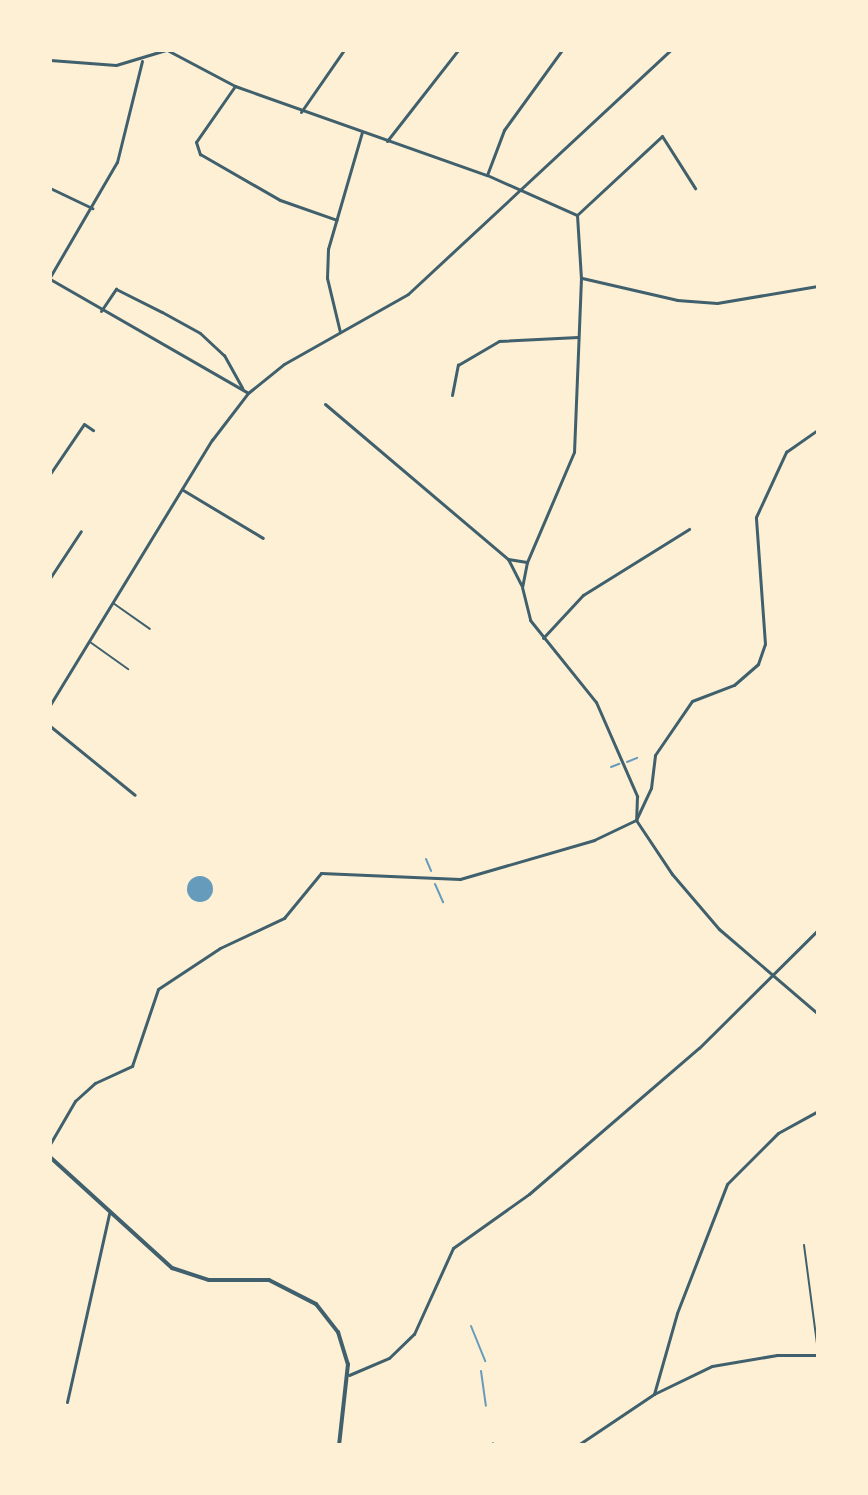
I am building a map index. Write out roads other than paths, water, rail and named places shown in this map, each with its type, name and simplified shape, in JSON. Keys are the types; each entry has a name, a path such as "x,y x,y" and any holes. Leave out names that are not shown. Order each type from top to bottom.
{"street":[{"path":"50,60 116,65 142,61 166,50 235,86 301,112 487,175 575,214"},
{"path":"301,112 344,50"},
{"path":"387,141 458,50"},
{"path":"487,175 504,130 562,50"},
{"path":"50,705 183,490 248,393 284,364 408,294 671,50"},
{"path":"142,61 125,142 92,208 50,278 100,311 248,393"},
{"path":"235,86 196,142 200,154 242,182 337,220"},
{"path":"340,332 327,278 328,249 362,132"},
{"path":"575,214 662,136 695,188"},
{"path":"50,188 92,208"},
{"path":"522,587 527,562 574,452 581,278 575,214"},
{"path":"581,278 677,300 717,303 818,286"},
{"path":"100,311 116,289 162,312 216,348 242,388"},
{"path":"452,395 458,365 499,341 579,337"},
{"path":"325,404 508,559 522,587 530,620 596,702 637,796 636,820 672,874 719,929 818,1014"},
{"path":"50,474 84,424 93,430"},
{"path":"50,1144 75,1101 95,1083 132,1066 158,989 220,948 284,918 321,873 460,879 594,840 636,820 651,788 655,755 692,701 734,685 758,664 765,644 756,517 786,452 818,430"},
{"path":"183,490 263,538"},
{"path":"542,638 583,595 689,529"},
{"path":"51,574 81,531"},
{"path":"508,559 527,562"},
{"path":"50,726 135,795"},
{"path":"349,1375 389,1358 414,1334 453,1248 582,1149 773,978 818,930"},
{"path":"654,1394 677,1313 727,1184 778,1133 818,1111"},
{"path":"50,1157 109,1214 184,1274 209,1280 258,1278 300,1292 338,1332 349,1375 339,1445"},
{"path":"67,1402 109,1214"},
{"path":"578,1445 654,1394 712,1366 777,1355 818,1353"}],"lane":[{"path":"112,603 150,629"},
{"path":"89,642 128,669"},
{"path":"804,1245 818,1353"}],"water":[{"path":"200,876 209,880 213,889 209,898 200,902 191,898 187,889 191,880"}],"waterway":[{"path":"627,762 637,758"},
{"path":"611,767 619,764"},
{"path":"426,859 431,871"},
{"path":"435,884 443,902"},
{"path":"471,1326 485,1361"},
{"path":"481,1371 486,1406"}]}
